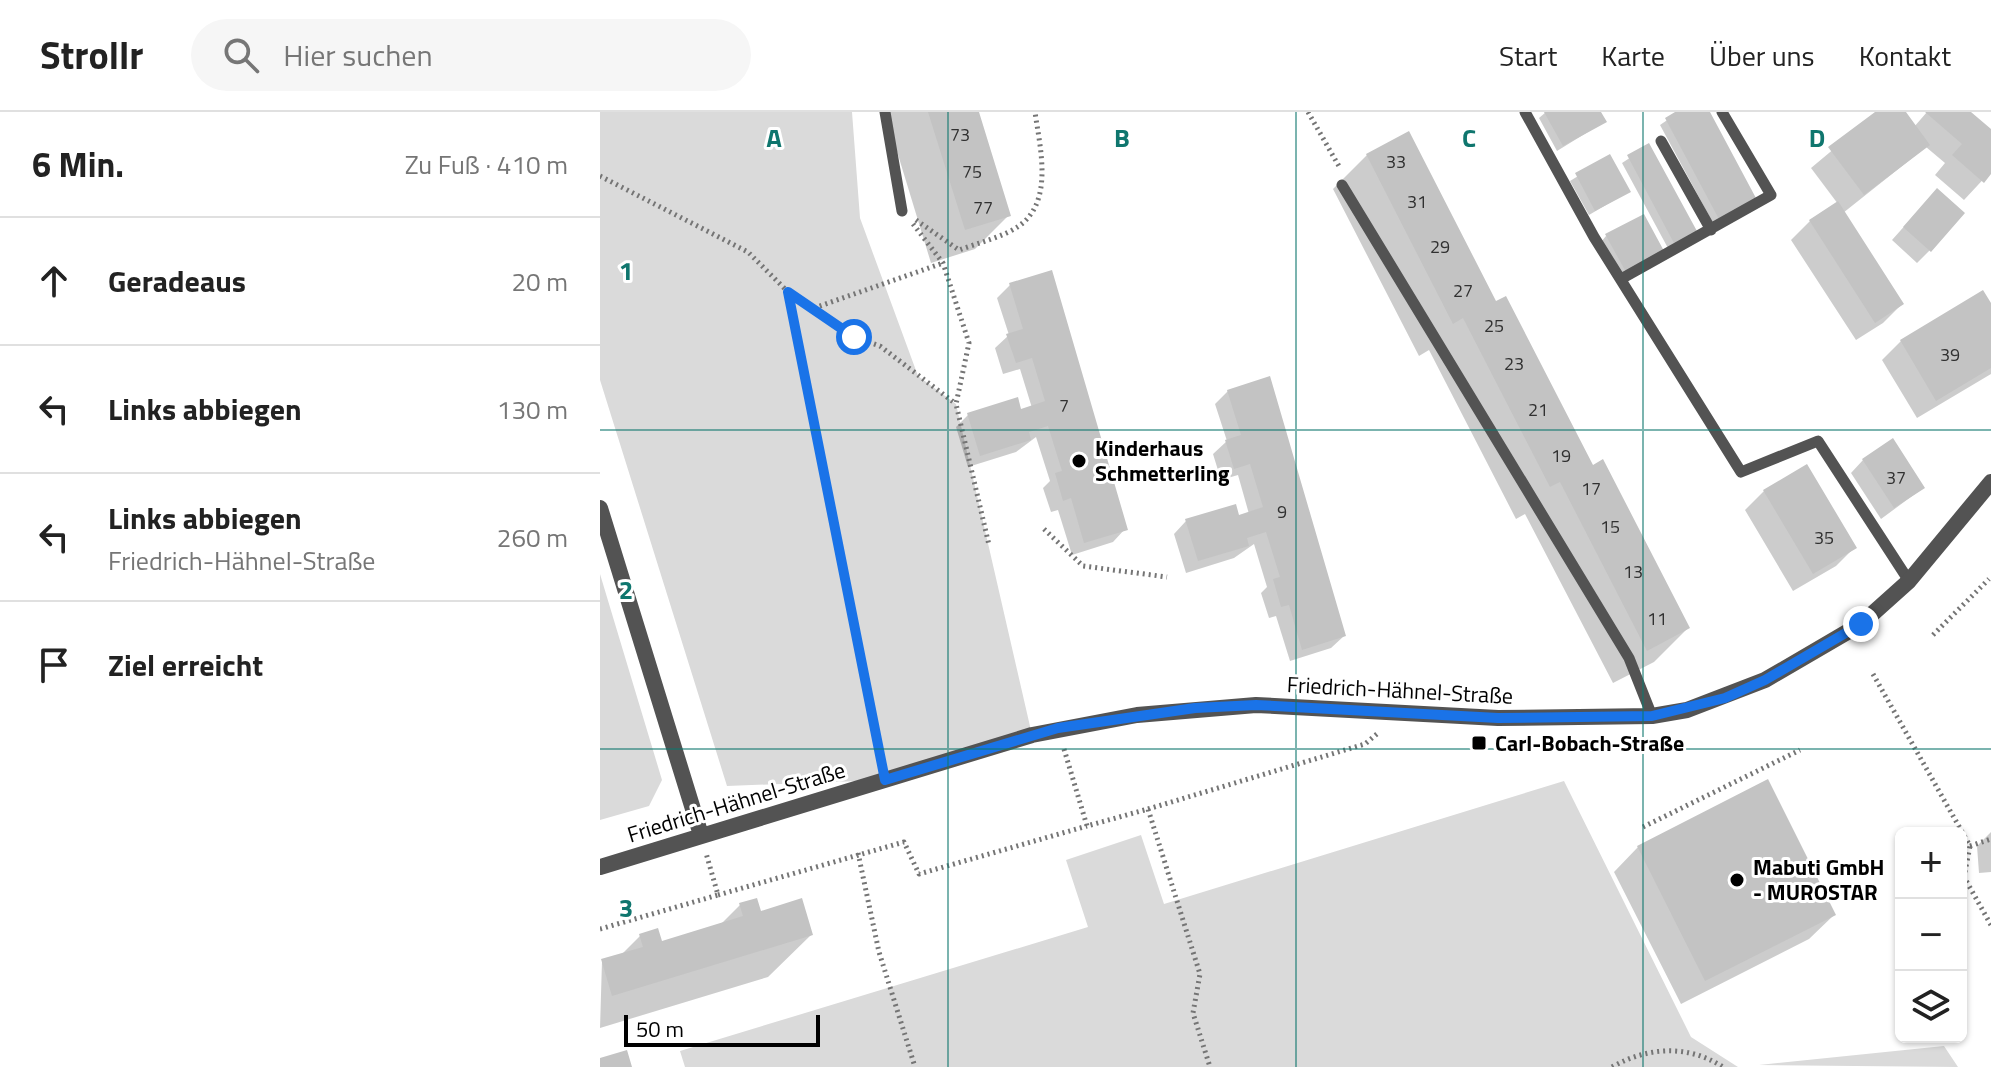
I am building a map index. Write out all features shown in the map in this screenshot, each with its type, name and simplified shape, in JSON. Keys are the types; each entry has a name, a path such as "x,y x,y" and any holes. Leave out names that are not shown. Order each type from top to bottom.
{"street":[{"name":"Friedrich-Hähnel-Straße","path":"600,867 1058,728 1137,715 1238,706 1498,718 1652,716 1717,701 1765,680 1861,624 1909,581 1991,482"},
{"path":"600,508 701,835"}],"lane":[{"path":"885,112 902,211"},
{"path":"1525,112 1621,279 1741,472 1818,441 1909,581"},
{"path":"1621,279 1771,195 1722,112"},
{"path":"1661,141 1711,230"},
{"path":"1342,185 1629,658 1652,716"}],"path":[{"path":"902,211 959,250 1018,227 1030,215 1044,180 1035,112"},
{"path":"1308,112 1339,162 1342,185"},
{"path":"600,176 748,252 788,292 854,337 880,346 956,404"},
{"path":"902,211 943,263 969,343 956,404 989,545"},
{"path":"814,308 943,263"},
{"path":"788,292 885,780"},
{"path":"1044,529 1083,566 1167,577"},
{"path":"1933,635 1989,579"},
{"path":"1873,674 1970,846 1964,877 1991,925"},
{"path":"600,929 904,842 919,874 1365,744 1400,714"},
{"path":"1058,728 1087,826"},
{"path":"1643,827 1800,750"},
{"path":"1148,809 1200,974 1193,1013 1210,1067"},
{"path":"701,835 718,895"},
{"path":"1970,846 1991,839"},
{"path":"858,853 879,952 915,1067"},
{"path":"1612,1067 1638,1052 1696,1052 1723,1067"}],"shaded area":[{"path":"600,112 852,112 860,218 918,376 956,404 1032,735 885,780 727,786 600,380"},
{"path":"600,574 662,780 649,806 600,820"},
{"path":"1564,781 1691,1037 1738,1067 685,1067 680,1051 1088,927 1066,860 1141,835 1164,904"},
{"path":"1944,1046 1958,1067 1759,1065"}],"building":[{"path":"928,112 979,112 1011,216 965,230"},
{"path":"1544,112 1601,112 1607,122 1563,146"},
{"path":"1675,112 1710,112 1757,200 1720,221 1665,118"},
{"path":"1875,112 1906,112 1930,145 1864,195 1828,147"},
{"path":"1925,112 1971,112 1991,129 1991,174 1984,183 1952,155 1962,144"},
{"path":"1409,131 1496,301 1506,296 1593,465 1603,459 1690,628 1647,651 1560,482 1550,487 1463,318 1453,324 1366,154"},
{"path":"1649,143 1698,233 1675,245 1627,155"},
{"path":"1610,154 1631,192 1595,211 1575,173"},
{"path":"1937,188 1965,213 1931,252 1903,227"},
{"path":"1838,201 1904,304 1875,323 1809,220"},
{"path":"1644,214 1664,251 1626,272 1605,234"},
{"path":"1052,270 1128,530 1084,543 1071,498 1063,501 1055,473 1062,471 1048,426 1029,432 1031,440 980,456 967,413 1018,397 1021,409 1045,401 1032,358 1016,363 1006,334 1023,329 1009,283"},
{"path":"1983,290 1991,303 1991,368 1936,401 1900,340"},
{"path":"1270,376 1346,636 1302,650 1289,605 1281,607 1273,579 1280,577 1266,532 1247,538 1249,546 1198,561 1185,519 1236,504 1239,515 1263,507 1250,464 1234,469 1225,440 1241,435 1227,390"},
{"path":"1893,438 1925,488 1894,508 1862,459"},
{"path":"1807,464 1857,548 1813,574 1763,490"},
{"name":"Mabuti GmbH - MUROSTAR","path":"1768,779 1836,915 1705,981 1637,846"},
{"path":"757,898 761,911 802,898 813,935 612,996 601,959 643,947 639,934 658,928 662,941 743,916 739,903"},
{"path":"627,1050 632,1067 600,1067 600,1058"}],"place":[{"name":"Kinderhaus Schmetterling","path":"1079,461"},
{"name":"Carl-Bobach-Straße","path":"1479,743"},
{"name":"Mabuti GmbH - MUROSTAR","path":"1737,880"}],"route":[{"path":"854,337 788,292 885,780 1058,728 1195,708 1256,705 1498,718 1652,716 1687,710 1725,698 1765,680 1861,624"}]}
